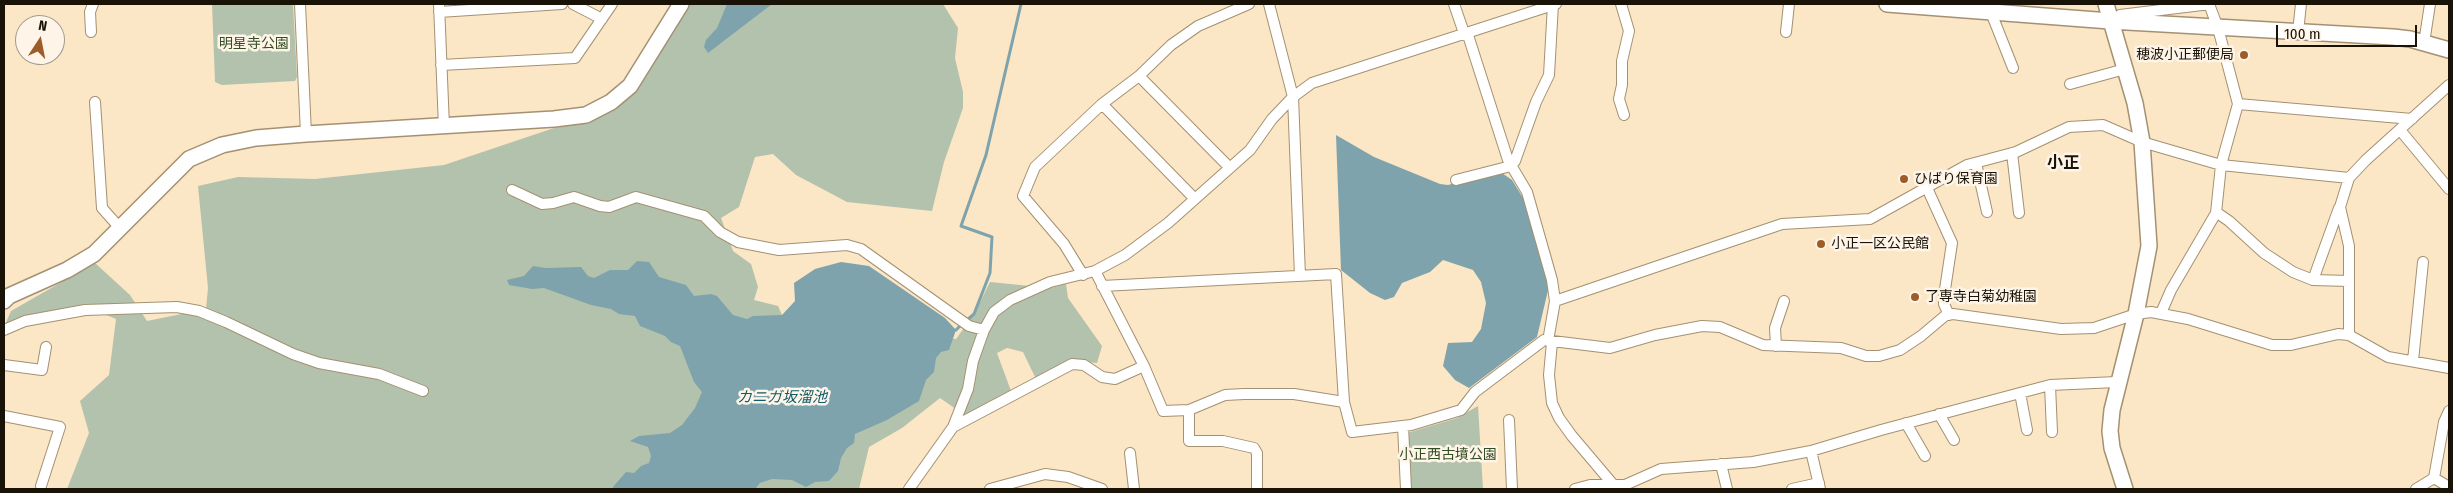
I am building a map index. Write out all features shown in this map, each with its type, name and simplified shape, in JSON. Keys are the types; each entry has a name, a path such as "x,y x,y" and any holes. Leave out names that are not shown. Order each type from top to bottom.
{"street":[{"path":"91,32 90,12 93,4"},
{"path":"300,4 306,134"},
{"path":"444,126 439,8 562,4"},
{"path":"573,4 602,19"},
{"path":"441,65 575,58 612,4"},
{"path":"4,301 9,296 67,270 94,254 189,159 222,145 256,138 570,117 586,114 611,102 630,86 682,4"},
{"path":"1083,275 1064,244 1023,196 1035,167 1102,104 1139,76 1171,45 1198,26 1249,4"},
{"path":"1269,4 1293,97 1300,276"},
{"path":"1454,4 1466,33 1511,166 1527,192 1552,280 1555,301 1550,341 1549,375 1552,403 1559,418 1572,436 1616,488"},
{"path":"909,489 953,427 968,389 973,361 984,330 994,312 1010,300 1050,282 1095,271 1125,255 1168,223 1250,150 1272,120 1293,97 1312,83 1555,4 1549,76 1536,102 1515,161 1511,166 1456,180"},
{"path":"1622,4 1629,31 1622,60 1622,85 1619,100 1624,115"},
{"path":"1786,32 1789,4"},
{"path":"1888,4 1990,10 2110,21 2393,37 2449,50"},
{"path":"2106,4 2135,103 2142,142 2149,246 2136,314 2117,382 2110,431 2112,448 2126,489"},
{"path":"2110,21 2120,15 2209,4 2218,28 2238,104 2221,165 2216,212 2171,290 2161,313"},
{"path":"2298,32 2301,4"},
{"path":"2424,43 2430,4"},
{"path":"1990,10 2013,68"},
{"path":"2070,84 2125,69"},
{"path":"1139,76 1230,168"},
{"path":"2313,280 2349,178 2449,85"},
{"path":"95,102 102,208 119,227"},
{"path":"1102,104 1194,198"},
{"path":"2238,104 2412,119"},
{"path":"1555,301 1782,224 1870,219 1954,172 1976,163 2012,153 2068,127 2086,124 2103,125 2142,142 2221,165 2349,178"},
{"path":"2400,130 2449,189"},
{"path":"2012,153 2019,213"},
{"path":"1976,163 1987,212"},
{"path":"1927,188 1952,243 1944,296 1944,304 1949,315"},
{"path":"512,190 542,204 574,197 609,207 636,197 704,216 720,232 738,242 779,250 847,245 861,249 969,326 984,330"},
{"path":"2340,207 2349,246 2349,335"},
{"path":"2216,212 2230,220 2264,253 2282,266 2313,280 2349,282"},
{"path":"2413,361 2423,262"},
{"path":"1095,271 1144,366 1163,411 1189,410 1225,395 1244,394 1294,394 1344,402"},
{"path":"1102,286 1336,274 1344,402 1352,432 1404,426 1461,410 1475,392 1544,340 1610,348 1655,335 1713,326 1720,327 1763,345 1841,348 1866,356 1879,356 1900,350 1949,315 1959,314 2061,329 2094,328 2136,314 2151,312 2188,319 2272,345 2291,345 2338,334 2349,335 2388,357 2449,368"},
{"path":"1776,346 1775,328 1784,301"},
{"path":"4,330 25,322 85,310 177,307 199,311 319,363 379,374 424,391"},
{"path":"4,365 42,370 46,348"},
{"path":"953,427 1072,364 1084,365 1102,377 1115,378 1144,366"},
{"path":"1575,489 1590,485 1616,488 1661,469 1753,462 1811,451 1906,423 2050,385 2117,382"},
{"path":"2050,385 2052,432"},
{"path":"2020,393 2027,430"},
{"path":"1189,410 1189,441 1223,441 1254,448 1256,453 1258,489"},
{"path":"2416,489 2434,478 2444,422 2449,411"},
{"path":"1939,414 1954,440"},
{"path":"4,416 60,427 41,486"},
{"path":"1509,420 1512,489"},
{"path":"1906,423 1925,456"},
{"path":"1404,426 1406,489"},
{"path":"1792,489 1820,486 1811,451"},
{"path":"1130,453 1134,489"},
{"path":"1721,464 1727,489"},
{"path":"990,489 1045,474 1068,477 1099,489"},
{"path":"2434,478 2449,487"}],"green space":[{"name":"明星寺公園","path":"212,4 293,4 297,77 295,81 222,85 215,82"},
{"path":"689,4 943,4 958,28 955,58 963,92 963,108 944,162 932,211 847,202 796,175 773,154 755,157 739,207 721,218 733,251 751,264 758,287 754,300 778,306 782,315 956,339 974,314 990,282 1050,288 1066,284 1068,298 1102,346 1097,363 1086,362 1036,379 1023,352 1007,348 997,353 1011,391 966,416 940,398 902,428 869,447 859,489 67,489 89,433 80,401 109,375 116,319 84,306 4,327 11,311 95,263 130,295 147,321 206,309 208,288 198,186 238,177 315,179 444,165 554,128 586,123 612,111 630,94"},
{"name":"小正西古墳公園","path":"1478,406 1483,489 1409,489 1407,433 1457,418"}],"water":[{"path":"727,4 772,4 708,53 704,47 706,40 717,28"},
{"path":"1336,135 1374,157 1440,184 1448,185 1499,171 1512,180 1528,206 1549,286 1537,337 1469,388 1455,380 1443,366 1448,343 1472,342 1481,329 1486,303 1481,282 1473,270 1443,260 1430,272 1402,283 1394,297 1385,300 1370,293 1341,270"},
{"name":"カニガ坂溜池","path":"637,261 649,262 659,277 686,285 694,296 711,294 717,296 733,315 747,319 753,316 782,315 795,301 794,283 815,269 841,262 869,266 945,318 956,330 949,350 941,352 936,358 934,372 926,380 919,401 887,420 855,434 854,443 847,448 841,458 838,471 829,481 815,482 806,487 792,480 772,479 760,483 755,489 614,489 613,487 626,472 634,473 641,466 649,463 651,456 648,447 630,441 639,436 670,433 682,425 695,408 702,392 694,382 680,346 671,342 665,336 640,326 635,316 619,314 611,309 591,305 544,288 532,289 509,285 507,280 524,276 533,266 546,268 581,267 588,276 594,278 610,270 628,270"}],"waterway":[{"path":"966,321 974,314 990,273 992,237 961,226 986,155 1021,4"},
{"path":"956,330 962,324"}],"place":[{"name":"穂波小正郵便局","path":"2244,55"},
{"name":"ひばり保育園","path":"1904,179"},
{"name":"小正一区公民館","path":"1821,244"},
{"name":"了専寺白菊幼稚園","path":"1915,297"}],"district":[{"name":"小正","path":"2063,164"}]}
